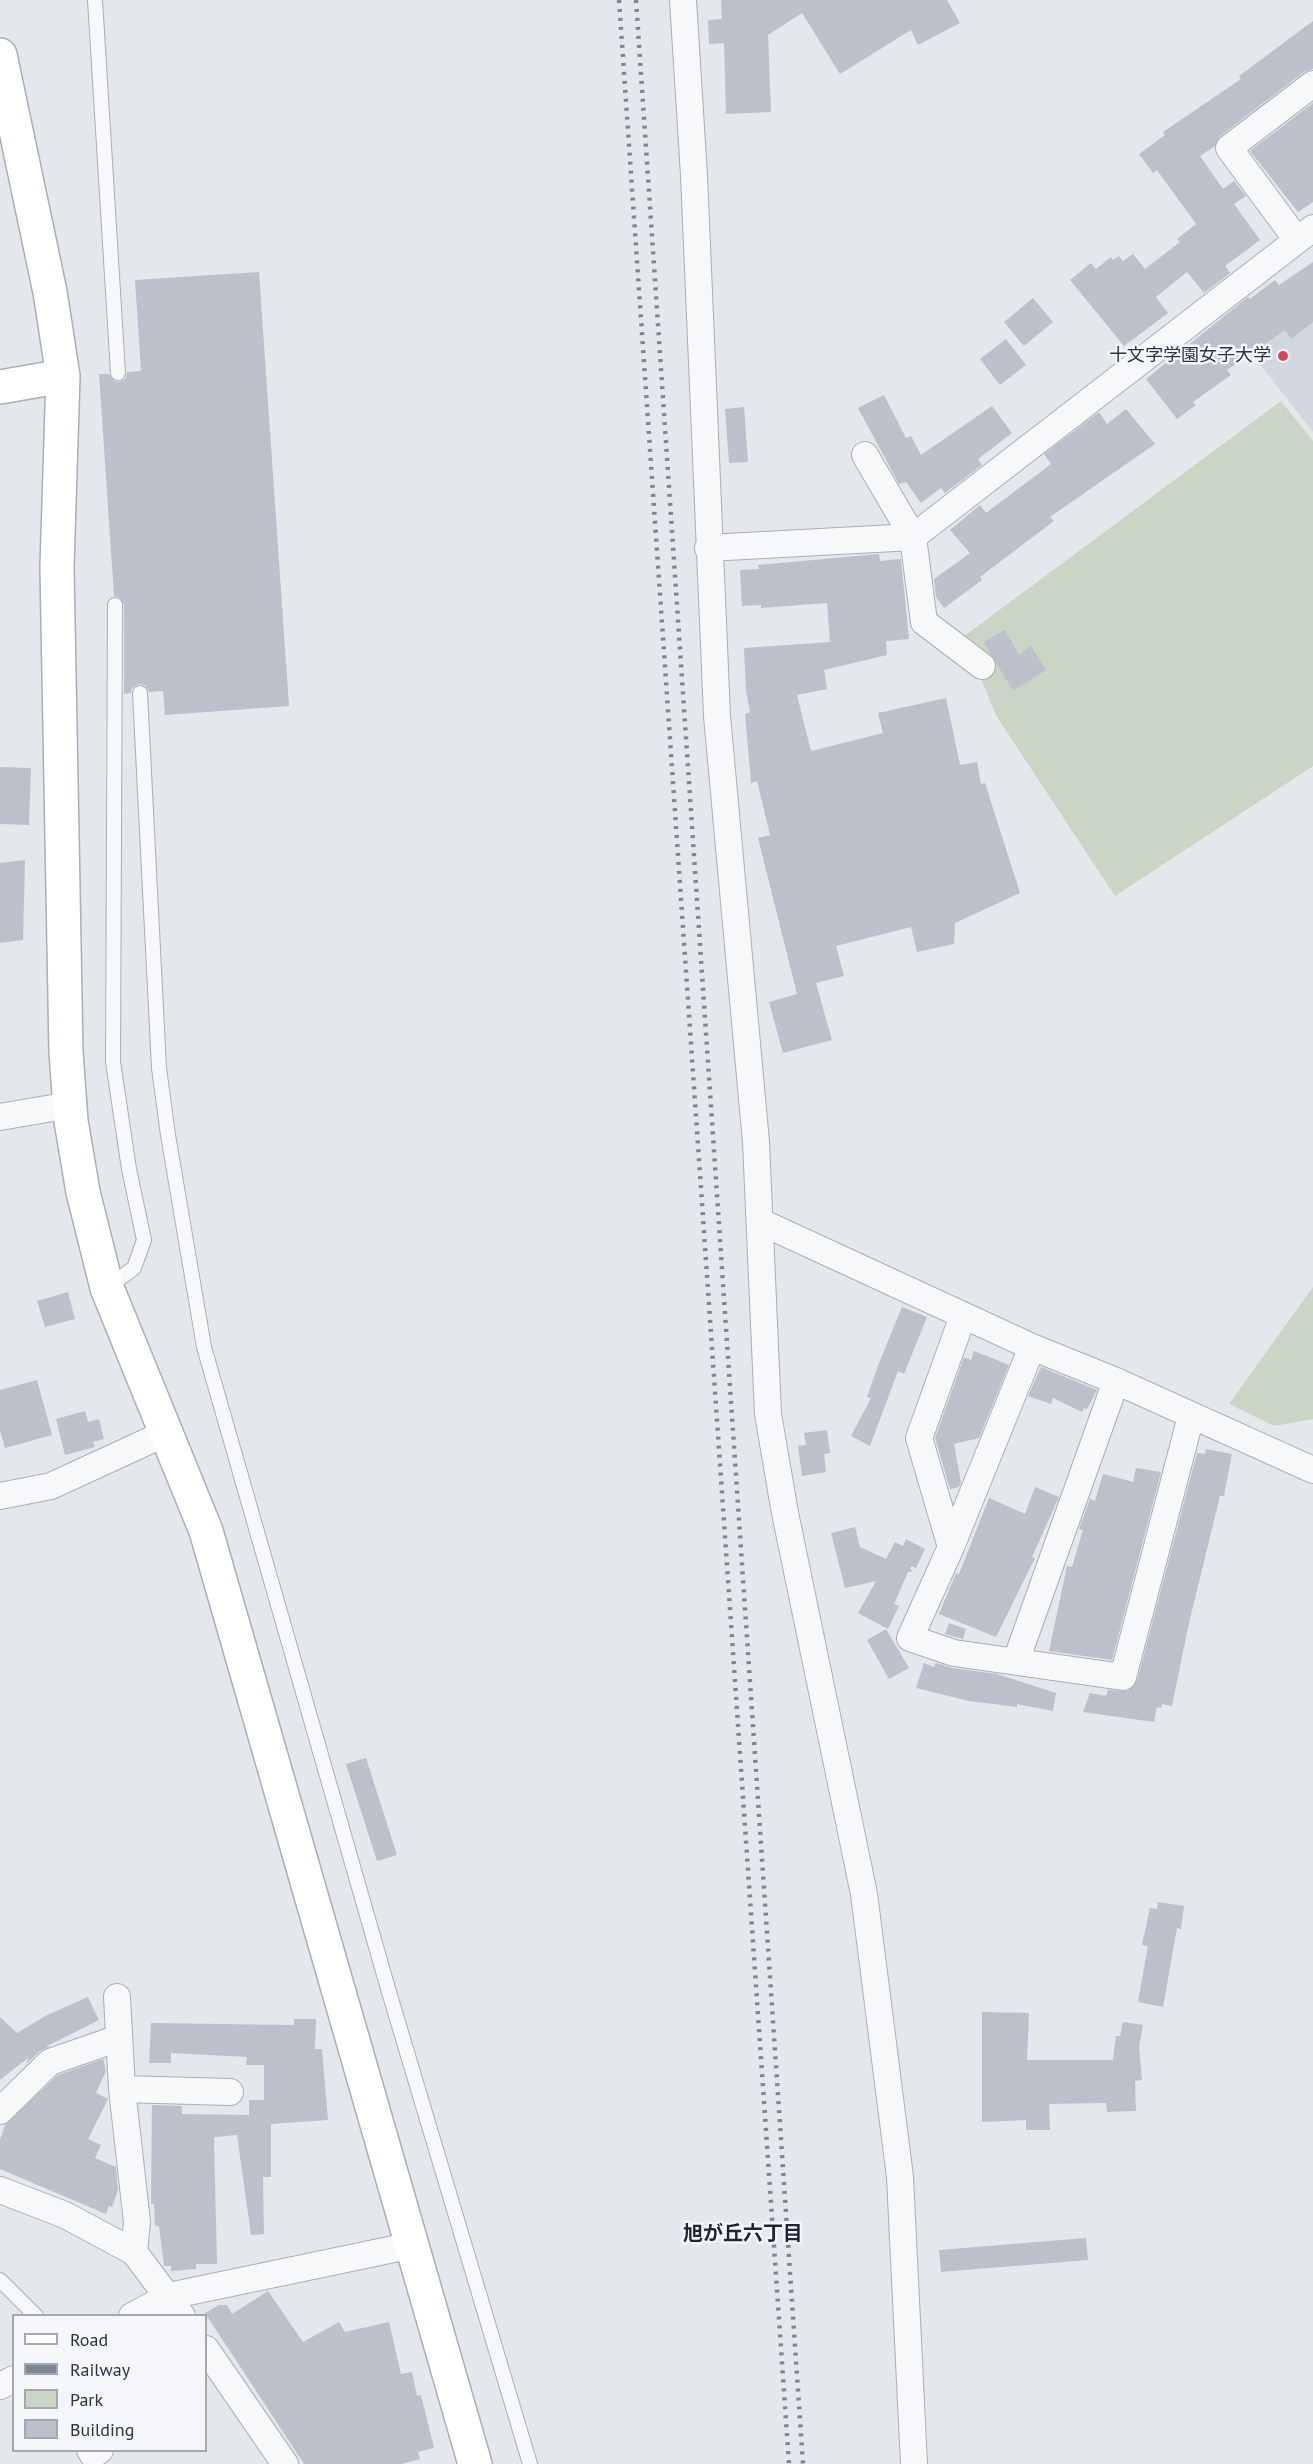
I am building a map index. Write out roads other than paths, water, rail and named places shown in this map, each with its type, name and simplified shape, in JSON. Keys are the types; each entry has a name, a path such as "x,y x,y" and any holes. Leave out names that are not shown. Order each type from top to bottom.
{"street":[{"path":"683,0 694,175 708,548 717,716 761,1222 768,1414 785,1513 864,1894 900,2177 914,2464"},
{"path":"0,55 50,292 63,376 57,567 66,1052 70,1105 83,1192 107,1288 206,1531 475,2464"},
{"path":"708,548 913,537 1305,234 1229,148 1313,84"},
{"path":"0,387 63,376"},
{"path":"865,455 913,537 924,622 982,666"},
{"path":"0,1117 70,1105"},
{"path":"761,1222 963,1316 1116,1381 1313,1470"},
{"path":"951,1547 918,1438 963,1316"},
{"path":"1032,1347 951,1547 910,1638 954,1653 1123,1677 1191,1416"},
{"path":"1016,1661 1116,1381"},
{"path":"0,1496 51,1486 166,1433"},
{"path":"117,1996 122,2089 137,2222 134,2252"},
{"path":"0,2111 50,2062 119,2038"},
{"path":"122,2089 229,2090"},
{"path":"0,2190 65,2215 134,2252 175,2306"},
{"path":"141,2314 413,2245"},
{"path":"207,2350 285,2464"}],"lane":[{"path":"95,0 118,373"},
{"path":"107,1288 134,1268 144,1240 129,1169 113,1062 115,605"},
{"path":"140,693 159,1068 204,1347 389,1992 530,2464"},
{"path":"0,2280 34,2314"}],"railway":[{"path":"619,0 789,2464"},
{"path":"636,0 803,2464"}],"place":[{"name":"十文字学園女子大学","path":"1283,356"}],"district":[{"name":"旭が丘六丁目","path":"743,2234"}]}
